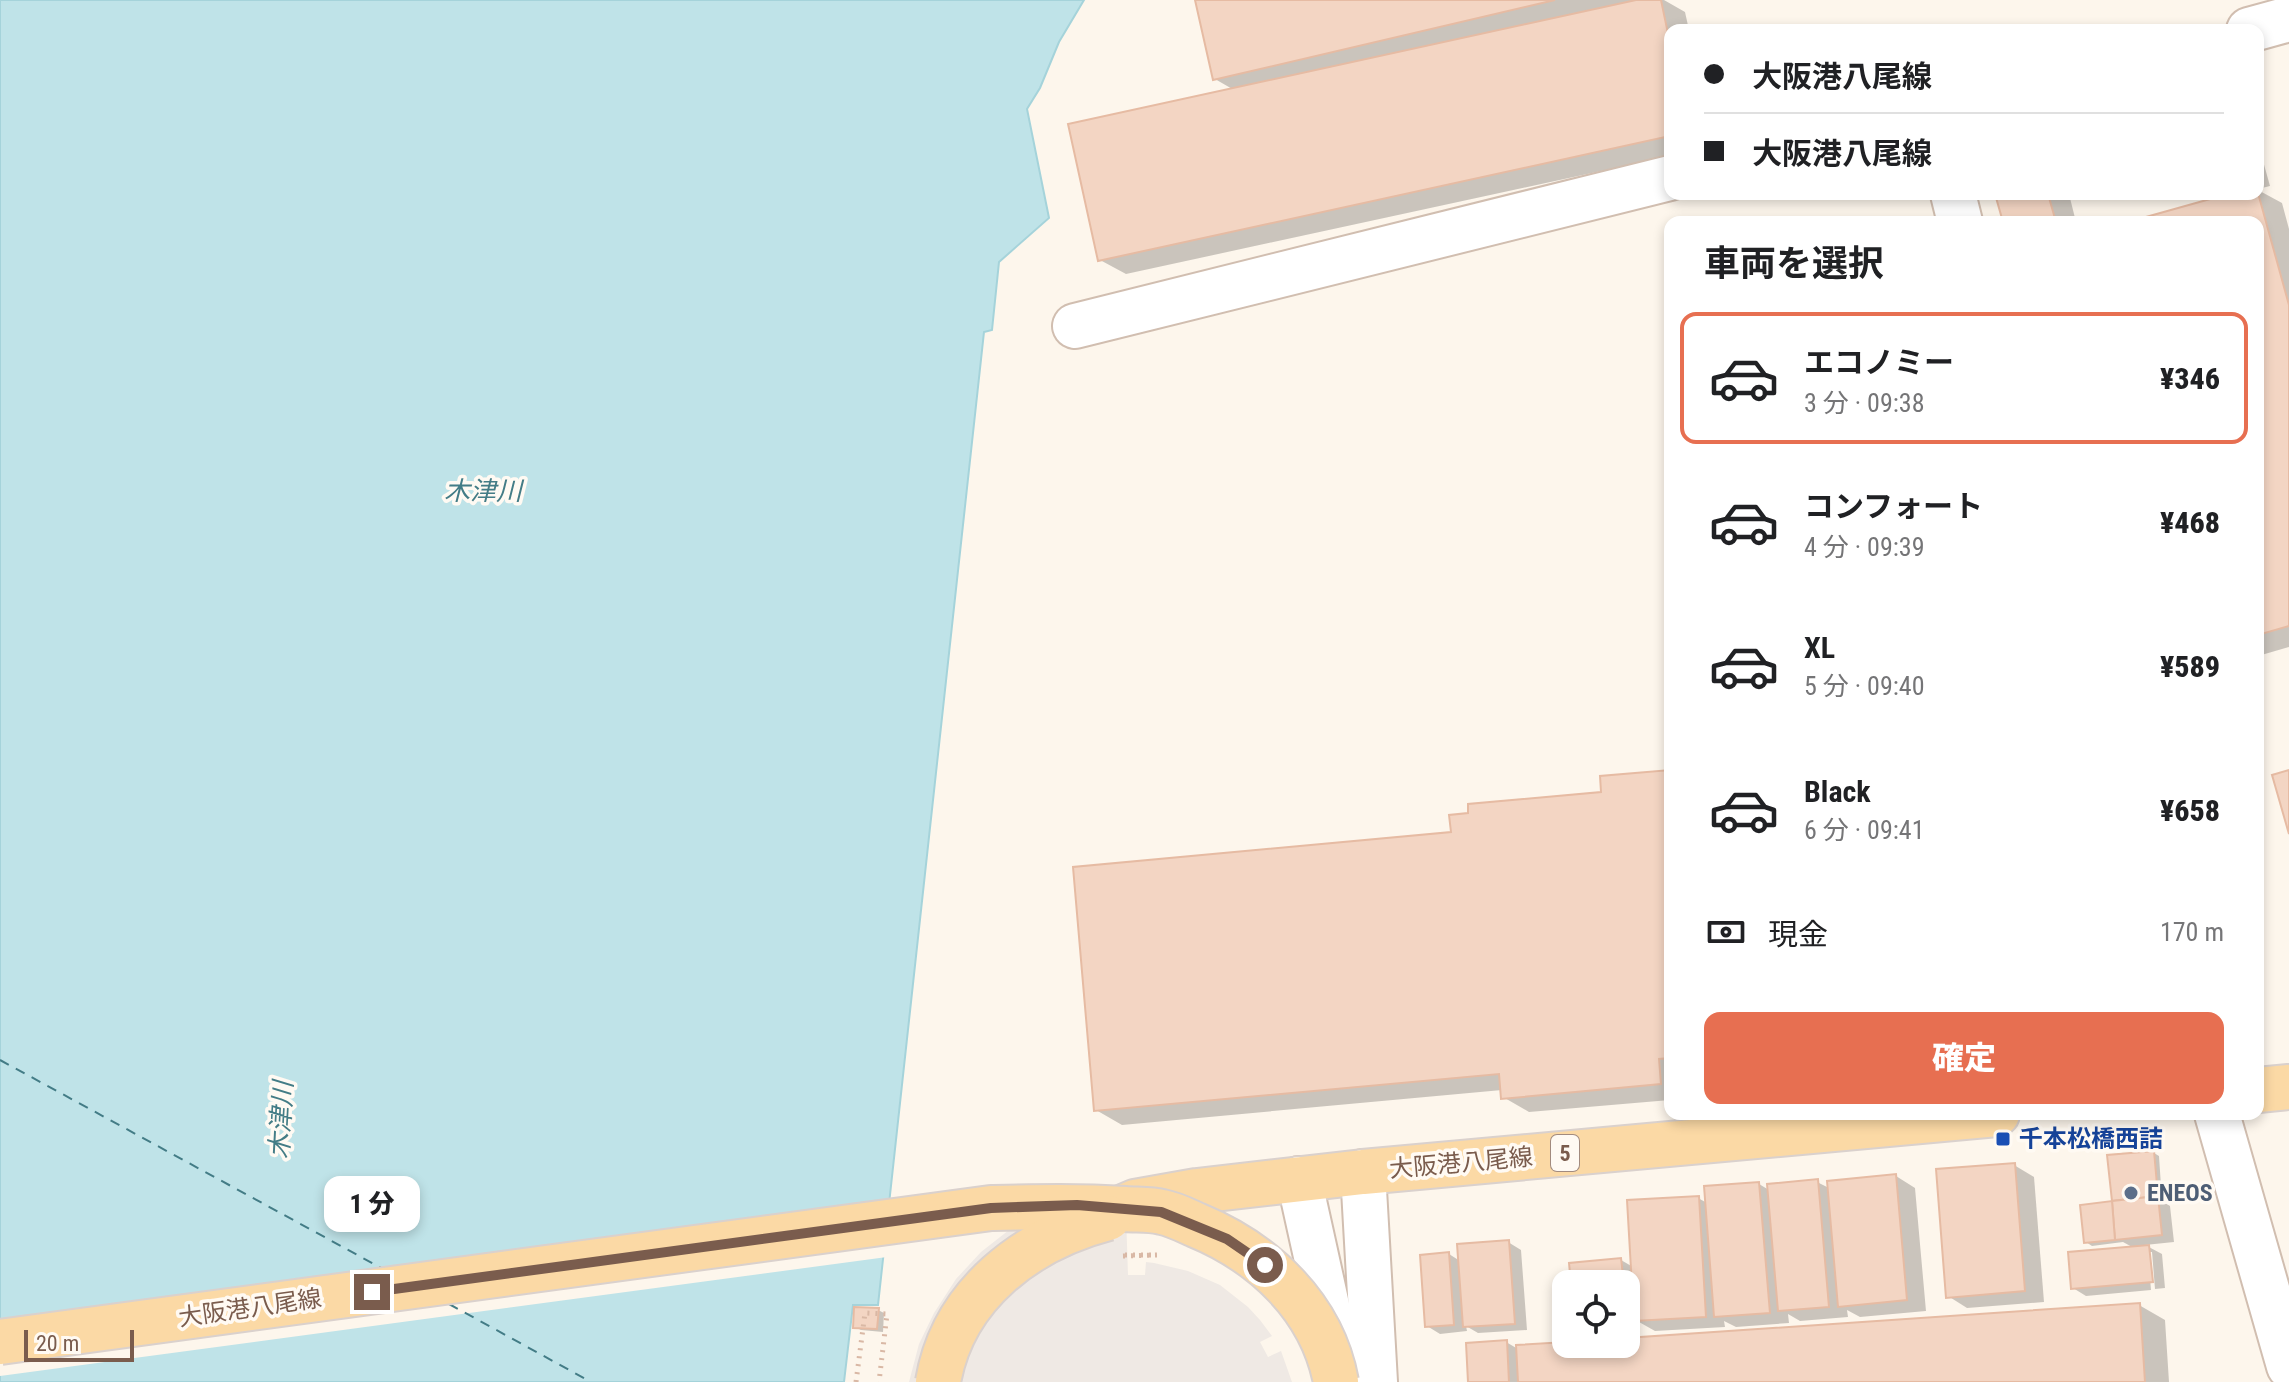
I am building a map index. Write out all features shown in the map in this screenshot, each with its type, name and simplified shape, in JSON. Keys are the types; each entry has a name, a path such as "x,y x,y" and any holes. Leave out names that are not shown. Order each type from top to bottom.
{"main road":[{"path":"2264,1089 2289,1087"},
{"name":"大阪港八尾線","path":"940,1382 958,1333 994,1282 1024,1256 1071,1229 1135,1202 1197,1191 1363,1172 1931,1120"},
{"name":"大阪港八尾線","path":"0,1342 991,1208 1077,1205 1161,1212 1243,1248 1265,1265 1300,1301 1324,1344 1335,1382"},
{"name":"大阪港八尾線","path":"940,1382 955,1333 980,1294 1006,1268 1023,1254 1069,1229 1134,1213 1170,1218 1224,1239 1250,1255 1275,1277 1307,1316 1328,1359 1335,1382"}],"street":[{"path":"2264,26 2289,19"},
{"path":"1075,326 1664,179"},
{"path":"2219,1120 2289,1366"},
{"path":"1363,1172 1375,1382"},
{"path":"1299,1179 1343,1382"}],"path":[{"path":"1138,1255 1118,1256 1158,1255"},
{"path":"856,1382 865,1313 887,1314 879,1382"}],"shaded area":[{"path":"1125,1183 1128,1275 1145,1275 1146,1262 1188,1271 1220,1285 1248,1307 1272,1336 1260,1342 1268,1357 1281,1351 1292,1382 909,1382 919,1344 934,1313 956,1279 981,1252 1029,1219"}],"water":[{"name":"木津川","path":"0,0 1084,0 1059,42 1040,88 1027,109 1049,218 999,262 992,330 984,332 878,1305 853,1305 844,1382 0,1382"}],"pier":[{"path":"894,1200 887,1257 0,1376 0,1319"}],"building":[{"path":"1195,0 1555,0 1213,80"},
{"path":"1636,0 1661,0 1666,24 1664,137 1098,261 1068,124"},
{"path":"1997,200 2050,200 2054,216 2001,216"},
{"path":"2207,200 2260,200 2289,305 2289,626 2264,633 2264,216 2149,216"},
{"path":"2289,770 2289,834 2272,775"},
{"path":"1664,771 1664,1059 1659,1059 1661,1084 1501,1099 1499,1074 1094,1111 1073,867 1451,832 1449,815 1468,813 1468,804 1601,792 1600,776"},
{"path":"2154,1151 2158,1196 2112,1201 2107,1155"},
{"path":"2015,1163 2025,1291 1946,1298 1936,1169"},
{"path":"1896,1174 1907,1300 1838,1307 1827,1181"},
{"path":"1818,1179 1829,1307 1778,1311 1767,1184"},
{"path":"1759,1182 1770,1313 1714,1317 1704,1186"},
{"path":"1699,1196 1706,1317 1640,1321 1640,1270 1631,1270 1627,1200"},
{"path":"2158,1196 2162,1235 2115,1240 2112,1201"},
{"path":"2112,1201 2115,1240 2084,1243 2080,1205"},
{"path":"1509,1240 1515,1324 1463,1327 1457,1244"},
{"path":"2149,1245 2153,1282 2071,1289 2068,1252"},
{"path":"1449,1252 1454,1325 1425,1327 1420,1255"},
{"path":"1621,1258 1622,1270 1570,1270 1569,1263"},
{"path":"2140,1303 2145,1382 1518,1382 1516,1345 1552,1343 1552,1358 1640,1358 1640,1337"},
{"path":"854,1307 879,1308 877,1329 853,1328"},
{"path":"1507,1340 1509,1382 1468,1382 1466,1343"}],"ferry route":[{"path":"0,1060 383,1269"},
{"path":"449,1304 591,1382"}],"place":[{"name":"千本松橋西詰","path":"2003,1139"},
{"name":"ENEOS","path":"2131,1193"}],"route":[{"path":"372,1292 991,1208 1077,1205 1161,1212 1227,1239 1265,1265"}]}
